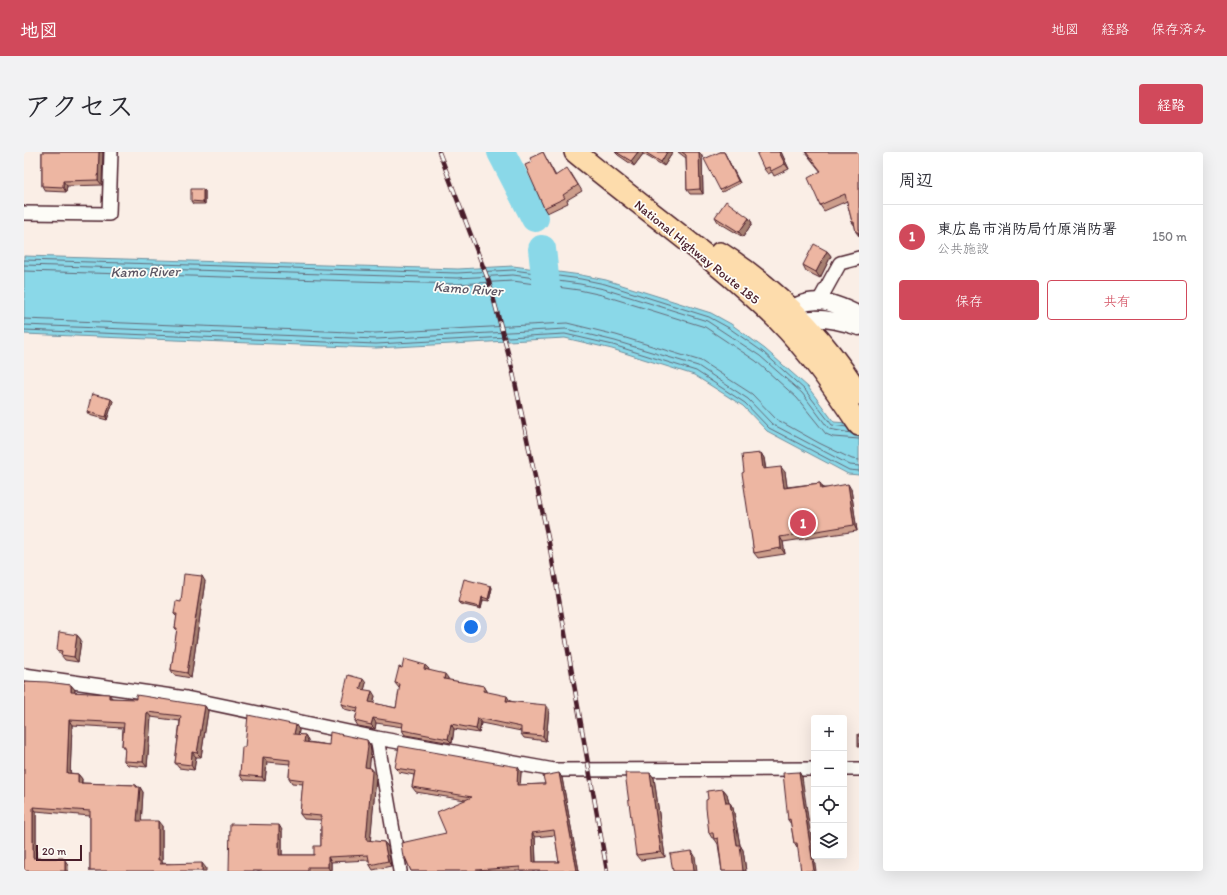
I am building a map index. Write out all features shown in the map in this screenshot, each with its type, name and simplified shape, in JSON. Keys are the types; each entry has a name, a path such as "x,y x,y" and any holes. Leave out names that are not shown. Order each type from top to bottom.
{"highway":[{"name":"National Highway Route 185","path":"576,152 623,192 745,269 790,323 859,425"},
{"name":"National Highway Route 185","path":"790,323 828,349 859,394"}],"street":[{"path":"24,212 109,214 111,152"},
{"path":"819,301 840,264 859,258"},
{"path":"790,323 803,302 819,301 859,314"},
{"path":"790,323 842,321 859,327"},
{"path":"24,676 186,698 377,738 554,770 811,769"},
{"path":"377,738 400,871"},
{"path":"847,770 859,770"}],"water":[{"name":"Kamo River","path":"24,256 458,269 513,266 581,275 606,280 711,313 731,324 765,349 808,387 834,422 859,424 859,475 848,474 767,431 743,406 694,375 612,349 565,338 376,348 24,334"}],"building":[{"path":"42,152 99,152 98,180 63,181 63,187 42,186"},
{"path":"543,152 555,176 567,168 578,185 563,195 565,198 544,208 525,165 532,162 530,158"},
{"path":"616,152 638,152 631,161"},
{"path":"645,152 667,152 661,162"},
{"path":"682,152 699,152 700,189 687,190 686,155"},
{"path":"720,152 724,152 738,181 720,190 704,159"},
{"path":"761,152 779,152 785,164 771,171 769,167 764,169 757,154"},
{"path":"806,152 859,152 859,235 858,232 856,232 854,222 852,222 845,194 820,205 808,178 821,171"},
{"path":"191,189 203,189 203,202 191,201"},
{"path":"726,201 749,218 739,232 715,217"},
{"path":"814,244 827,251 816,272 803,265"},
{"path":"92,394 111,399 106,417 87,412"},
{"path":"761,453 763,469 781,467 784,488 820,483 821,489 848,484 854,525 780,537 781,548 754,553 742,473 744,472 742,455"},
{"path":"184,574 202,576 187,673 171,670 177,628 175,628 177,614 174,614 176,601 181,602"},
{"path":"464,579 491,586 488,599 482,597 480,607 458,602"},
{"path":"59,632 77,635 74,657 61,655 62,651 57,650"},
{"path":"404,659 425,665 424,669 445,674 444,679 484,686 483,691 507,696 506,701 546,705 543,736 521,734 521,727 478,718 476,729 451,724 448,739 402,730 403,723 373,718 371,725 355,721 358,708 341,704 348,675 363,679 360,689 372,691 369,702 396,708 400,684 395,683 399,667 402,668"},
{"path":"24,681 71,685 71,692 109,694 109,698 136,699 136,695 205,706 197,753 192,752 191,765 175,763 181,716 147,712 143,762 124,761 125,746 122,746 124,723 69,720 67,773 78,774 78,783 136,785 136,787 140,787 137,821 158,821 158,860 160,860 160,864 202,863 202,871 90,871 90,811 33,807 33,858 63,858 65,860 65,871 24,871"},
{"path":"248,715 296,725 294,734 305,735 304,742 329,745 330,732 367,740 368,747 365,767 371,768 372,772 366,840 384,842 388,861 370,865 368,855 328,857 328,867 308,867 308,871 229,871 230,824 279,825 279,855 314,855 314,846 321,846 321,816 300,814 303,780 289,778 290,760 263,757 262,777 240,775 242,747 245,747"},
{"path":"859,734 859,747 858,747"},
{"path":"399,746 518,767 517,785 545,784 543,776 559,773 577,871 520,871 520,867 476,871 411,871 405,857 403,857 401,843 446,833 437,812 472,797 412,787 415,771 395,768","holes":["554,830 559,862 533,862 532,833"]},
{"path":"799,772 814,871 801,871 797,843 794,843 790,819 788,820 783,773"},
{"path":"625,773 650,773 661,852 636,855"},
{"path":"723,789 726,803 730,803 737,845 740,845 743,871 722,871 718,838 714,839 713,833 709,833 706,808 706,800 708,799 707,791"},
{"path":"692,851 694,871 673,871 670,854"}],"waterway":[{"path":"501,152 535,218"},
{"path":"542,249 547,294"}],"railway":[{"path":"439,152 489,282 512,368 549,543 607,871"}],"place":[{"name":"東広島市消防局竹原消防署","path":"803,523"}]}
